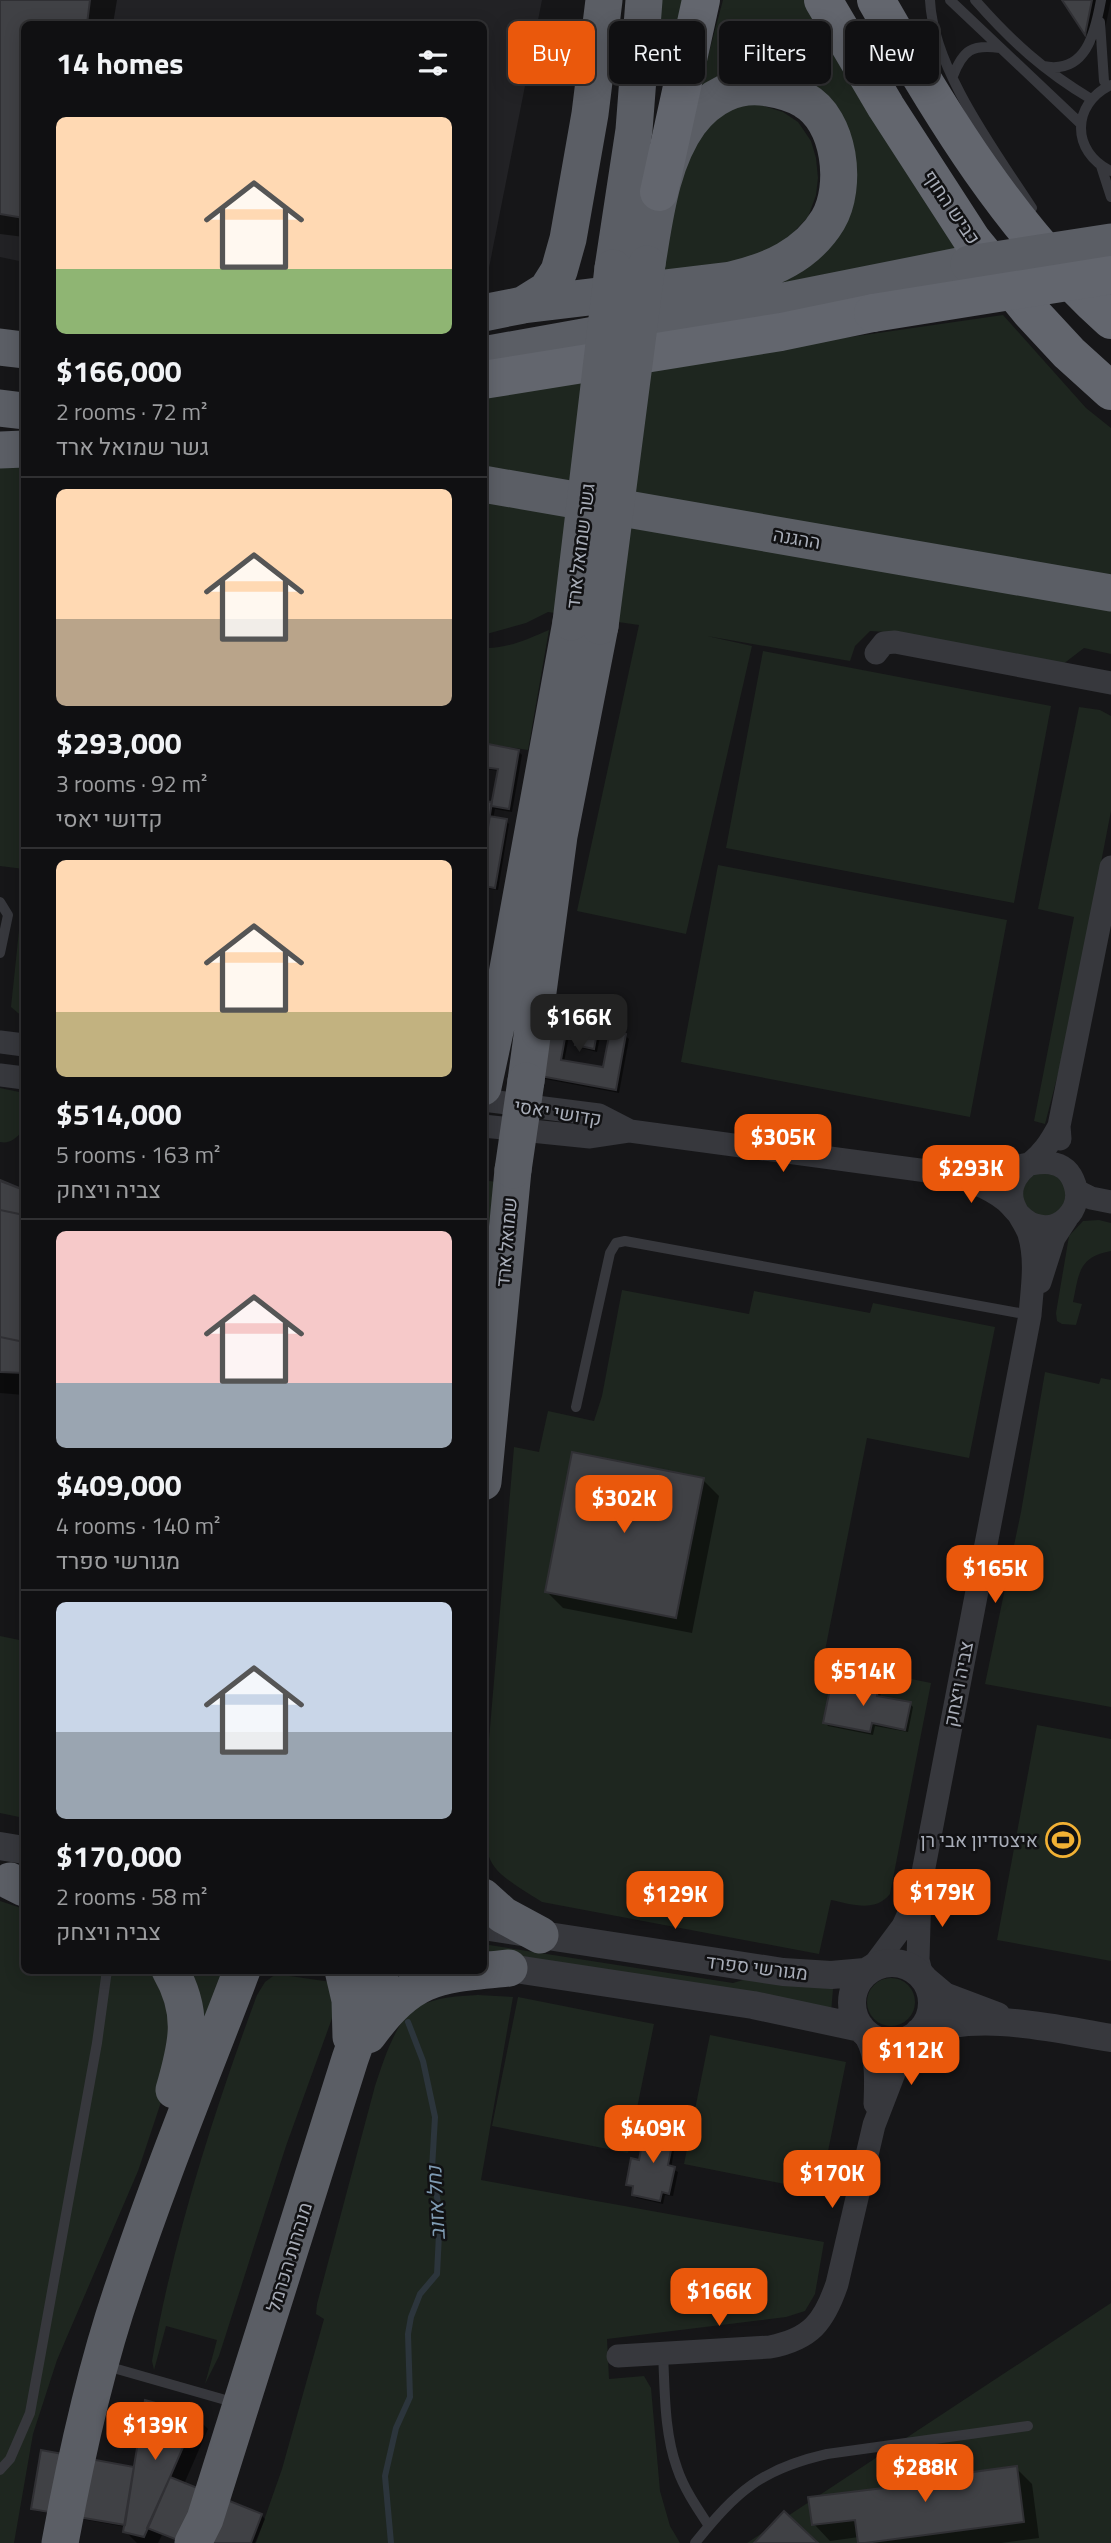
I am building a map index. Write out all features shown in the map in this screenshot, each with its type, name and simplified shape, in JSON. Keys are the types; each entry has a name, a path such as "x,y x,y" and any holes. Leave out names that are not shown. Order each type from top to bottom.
{"highway":[{"path":"523,305 547,290 559,271 568,239 590,114 604,0"},
{"name":"גשר שמואל ארד","path":"513,1170 559,836 630,266 634,130 644,0"},
{"name":"כביש החוף","path":"823,0 886,107 972,240 1030,311 1069,353 1111,391"},
{"path":"876,0 928,90 1005,206 1056,264 1102,287"},
{"path":"659,192 699,10"},
{"name":"גשר שמואל ארד","path":"487,312 523,305 731,280 755,275 789,261 828,220 837,197 839,178 832,137 820,115 805,100 782,91 756,86 737,87 702,108 689,124 630,266"},
{"path":"487,329 1111,242"},
{"path":"487,354 784,302 969,264"},
{"path":"487,379 781,332 873,313 1102,287"},
{"path":"0,347 21,350"},
{"path":"0,372 21,375"},
{"path":"0,408 21,411"},
{"path":"0,450 21,449"},
{"name":"ההגנה","path":"487,485 1111,593"},
{"name":"גשר שמואל ארד","path":"487,1072 586,624"},
{"name":"שמואל ארד","path":"487,1440 513,1170"},
{"path":"487,1901 503,1915 540,1935"},
{"path":"150,2211 160,2136 187,2044 185,2006 172,1974"},
{"path":"60,2543 72,2476 99,2364 123,2285 240,1974"},
{"path":"344,1974 350,2000 350,2059"},
{"name":"מנהרות הכרמל","path":"193,2543 205,2519 350,2059 380,1974"},
{"path":"350,2059 384,2013 418,1984 449,1974"}],"street":[{"path":"876,653 884,643 895,642 1111,683"},
{"path":"1059,1126 1044,1150 1019,1173 1012,1187 1011,1196 1017,1213 1035,1225 1048,1227 1060,1223 1074,1209 1074,1183 1060,1143 1059,1126 1111,867"},
{"path":"0,1042 21,1045"},
{"path":"0,1075 21,1078"},
{"name":"קדושי יאסי","path":"487,1088 599,1115 630,1131"},
{"name":"קדושי יאסי","path":"487,1126 590,1137 630,1131 942,1172 986,1173 1027,1166"},
{"path":"1027,1166 1052,1162 1060,1165 1074,1183 1091,1198 1111,1202"},
{"name":"קדושי יאסי","path":"942,1172 983,1187 1017,1213"},
{"name":"צביה ויצחק","path":"1017,1213 1028,1233 1032,1250 1030,1315"},
{"name":"צביה ויצחק","path":"923,1978 918,1960 920,1888 1030,1315 1054,1238 1068,1217"},
{"path":"0,1846 17,1876"},
{"name":"צביה ויצחק","path":"868,1970 903,1926 920,1888"},
{"name":"מגורשי ספרד","path":"487,1927 783,1972 831,1975 868,1970"},
{"path":"874,2124 876,2071 872,2044 861,2028 853,2008 853,1996 868,1970 891,1963 904,1965 944,1996 1016,2023"},
{"name":"מגורשי ספרד","path":"496,1966 753,2005 861,2028"},
{"path":"618,2356 770,2347 789,2343 807,2334 821,2321 837,2284 874,2124 901,2055 932,2010 932,1998 923,1978"},
{"path":"861,2028 875,2039 896,2043 919,2032 962,2023 1016,2023 1111,2038"}],"lane":[{"path":"930,0 931,14 966,105 1038,217"},
{"path":"950,0 1081,124"},
{"path":"975,0 1040,66 1091,99"},
{"path":"1040,66 1058,68 1077,60 1091,39 1101,2"},
{"path":"1101,2 1105,86"},
{"path":"953,76 959,59 972,48 1000,48"},
{"path":"1111,66 1105,86 1091,99 1081,124 1086,150 1106,169 1111,197"},
{"path":"1054,238 1073,257"},
{"path":"0,902 8,915 0,953"},
{"path":"576,1407 610,1253 616,1243 625,1241 1030,1315"},
{"path":"0,2470 10,2459 30,2413 97,2043 106,1974"},
{"path":"663,2353 668,2428 677,2467 689,2494 709,2526"},
{"path":"99,2364 242,2405"},
{"path":"695,2543 724,2508 758,2479 795,2461 827,2454 1028,2427"}],"shaded area":[{"path":"0,0 542,0 538,21 508,21 508,84 525,84 487,278 487,21 21,21 21,261 0,257"},
{"path":"654,0 692,0 687,21 653,21"},
{"path":"723,0 806,0 819,21 719,21 719,76 705,83 705,67"},
{"path":"831,40 845,62 845,84 859,84 966,253 737,291 815,250 841,115 816,86 811,84 831,84"},
{"path":"751,102 783,112 798,122 811,141 818,178 816,195 808,217 771,256 649,278 670,184 704,120"},
{"path":"1003,315 1086,408 1111,428 1111,579 487,470 487,389"},
{"path":"21,459 21,869 0,866 0,460"},
{"path":"487,493 1111,603 1111,654 1084,648 1058,668 887,632 870,631 855,646 850,661 707,636 752,646 686,934 577,911 639,625 548,612 526,623 487,634"},
{"path":"549,630 528,750 487,744 488,648 527,639"},
{"path":"763,651 1051,706 1014,903 726,848"},
{"path":"1079,707 1100,710 1111,716 1111,811 1066,1043 1045,1124 1034,1121 1074,917 1038,909"},
{"path":"718,865 1007,920 970,1117 681,1062"},
{"path":"21,912 21,1015 11,1007"},
{"path":"0,1088 21,1092 21,1133 7,1142 0,1142"},
{"path":"1036,1173 1058,1175 1067,1187 1064,1209 1043,1218 1023,1205 1024,1186"},
{"path":"487,1181 503,1183 487,1332"},
{"path":"1099,1220 1111,1223 1111,1251 1086,1262 1079,1275 1073,1302 1082,1304 1076,1325 1062,1324 1057,1321 1056,1313 1069,1236 1083,1221"},
{"path":"622,1290 749,1314 754,1291 870,1313 873,1303 995,1327 969,1458 867,1438 823,1661 931,1683 890,1894 877,1904 862,1906 831,1900 819,1954 542,1902 498,1871 487,1852 487,1763 514,1447 539,1452 548,1411 594,1421 602,1396"},
{"path":"1045,1372 1099,1384 1101,1378 1111,1380 1111,1707 985,1684 1021,1512"},
{"path":"0,1636 21,1640 21,1817 0,1813"},
{"name":"איצטדיון אבי רן","path":"1037,1725 1111,1739 1111,1961 997,1940"},
{"path":"0,1901 21,1908 21,1974 161,1974 175,2060 138,2171 57,2360 33,2434 14,2543 0,2543"},
{"path":"487,1945 733,1983 746,1979 833,1989 831,2013 750,1994 487,1952"},
{"path":"182,1974 226,1974 194,2076"},
{"path":"276,1974 331,1982 335,2010 286,2146 219,2356 205,2384 217,2340 166,2326 154,2370 152,2361 183,2222 210,2130 257,1995 265,1982"},
{"path":"891,1978 908,1985 915,2002 908,2019 891,2026 874,2019 867,2002 874,1985"},
{"path":"478,1995 513,1997 481,2180 824,2242 815,2294 805,2311 786,2317 607,2339 609,2379 644,2376 651,2388 660,2491 670,2526 680,2543 256,2543 282,2469 324,2319 316,2314 317,2304 386,2053 404,2020 419,2006 441,1999"},
{"path":"518,1997 654,2024 628,2153 492,2126"},
{"path":"710,2035 846,2062 820,2191 684,2164"},
{"path":"1111,2303 1111,2543 747,2543"}],"building":[{"path":"0,0 90,0 87,21 21,21 21,218 0,214"},
{"path":"1062,0 1092,0 1085,35"},
{"path":"487,744 519,750 509,809 491,806 498,769 487,768"},
{"path":"487,801 492,802 487,828"},
{"path":"489,816 507,819 495,888 487,887"},
{"path":"555,996 572,1000 561,1060 603,1067 610,1031 626,1034 616,1090 540,1076"},
{"path":"584,1003 602,1006 594,1049 575,1045"},
{"path":"0,1180 21,1189 21,1341 0,1337"},
{"path":"0,1181 21,1189 21,1214 0,1210"},
{"path":"0,1210 21,1214 21,1373 0,1372"},
{"path":"572,1452 704,1478 676,1618 545,1592"},
{"path":"832,1679 878,1688 877,1696 911,1702 905,1730 872,1723 870,1732 823,1723"},
{"path":"646,2124 675,2130 668,2165 675,2167 669,2194 662,2192 660,2201 632,2195 633,2186 626,2185 631,2158 639,2160"},
{"path":"145,2400 197,2415 144,2537 123,2532"},
{"path":"41,2450 134,2467 125,2525 31,2509"},
{"path":"919,2462 921,2479 1017,2466 1024,2522 865,2543 858,2543 855,2520 812,2525 808,2497 883,2488 881,2467"},
{"path":"170,2477 262,2514 251,2543 185,2543 147,2528"},
{"path":"784,2511 818,2543 754,2543"}],"waterway":[{"name":"נחל אזוב","path":"391,2543 385,2476 396,2428 410,2397 408,2334 411,2317 420,2294 437,2274 440,2214 432,2169 435,2117 423,2061 408,2022"}],"place":[{"name":"איצטדיון אבי רן","path":"1063,1840"}]}
